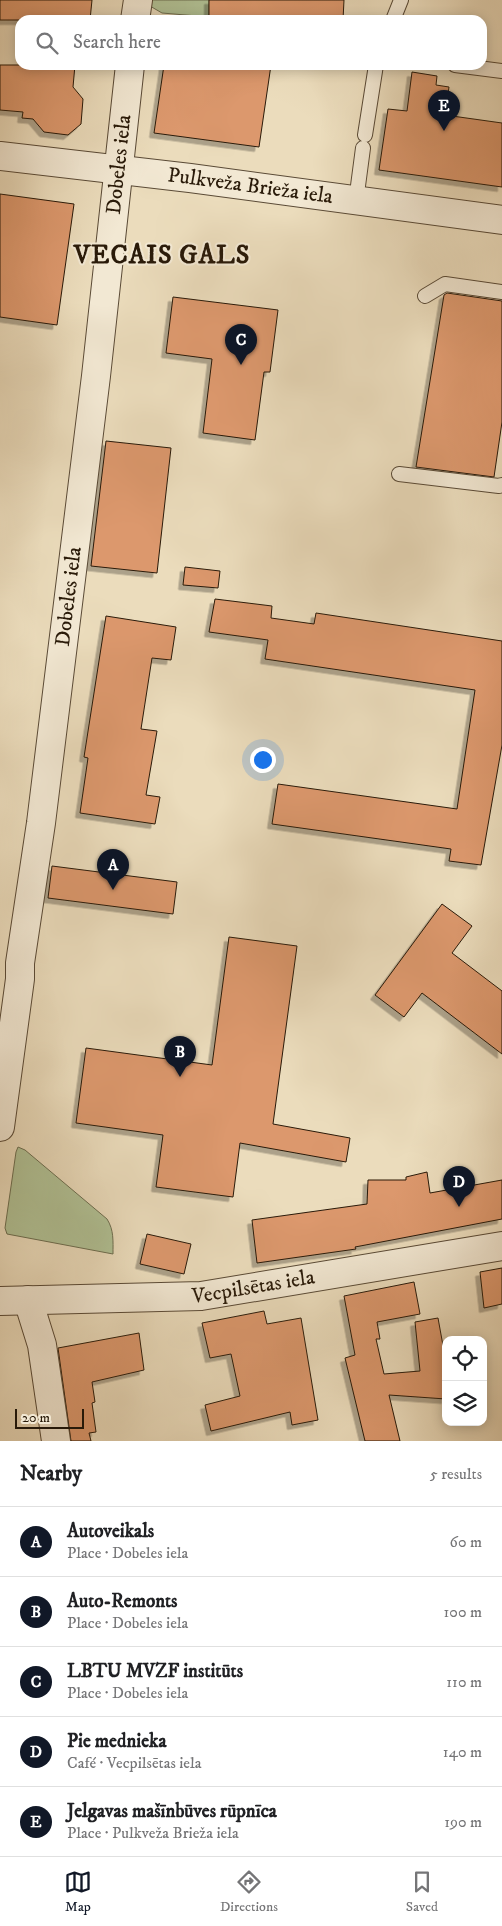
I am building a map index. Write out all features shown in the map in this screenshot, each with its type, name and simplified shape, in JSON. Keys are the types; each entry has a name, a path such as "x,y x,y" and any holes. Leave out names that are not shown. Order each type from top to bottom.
{"street":[{"path":"136,15 138,0"},
{"name":"Dobeles iela","path":"0,1127 20,980 20,963 41,824 95,386 129,70"},
{"name":"Pulkveža Brieža iela","path":"0,156 502,220"},
{"name":"Vecpilsētas iela","path":"0,1301 201,1296 502,1246"},
{"path":"28,1300 42,1345 56,1441"}],"lane":[{"path":"395,15 401,0"},
{"path":"487,69 502,71"},
{"path":"356,201 375,70"},
{"path":"425,296 445,284 502,292"},
{"path":"399,474 502,485"}],"green space":[{"path":"151,0 209,0 209,15 162,13 150,6"},
{"path":"18,1147 25,1150 107,1219 112,1231 113,1254 7,1234 5,1228"}],"building":[{"path":"0,0 92,0 90,15 15,15 15,20 0,20"},
{"path":"209,0 344,0 343,15 209,15"},
{"path":"0,65 15,65 15,70 75,70 73,87 83,99 81,124 68,135 44,132 33,119 22,118 23,112 0,110"},
{"path":"163,70 270,70 259,147 154,133"},
{"path":"412,72 437,76 436,85 449,87 445,115 502,123 502,187 379,170 388,109 407,111"},
{"path":"0,194 74,204 57,325 0,317"},
{"path":"447,293 502,301 502,422 494,477 416,467 444,295"},
{"path":"173,297 278,310 270,372 264,372 255,440 203,433 212,359 166,353"},
{"path":"106,441 171,448 157,573 91,566"},
{"path":"185,567 220,571 218,588 183,585"},
{"path":"215,599 272,606 271,618 314,624 316,613 502,641 502,745 481,865 449,861 451,849 272,824 278,784 457,809 475,690 265,659 268,640 209,632"},
{"path":"106,616 176,627 171,660 152,658 141,729 157,731 146,795 160,797 155,824 80,813 88,758 84,757"},
{"path":"52,866 177,882 173,914 48,898"},
{"path":"442,904 472,926 452,953 502,991 502,1054 422,993 404,1017 375,995"},
{"path":"229,937 297,946 273,1124 350,1138 346,1162 240,1143 233,1197 156,1187 163,1135 76,1123 86,1048 212,1065"},
{"path":"427,1172 430,1193 502,1180 502,1219 355,1247 356,1249 257,1263 252,1220 367,1204 368,1180 406,1180 406,1177"},
{"path":"147,1234 191,1244 184,1274 140,1264"},
{"path":"502,1268 502,1304 484,1308 480,1272"},
{"path":"414,1282 420,1314 377,1322 380,1339 376,1339 384,1374 420,1371 415,1322 438,1318 442,1340 442,1399 389,1395 400,1441 365,1441 345,1358 355,1355 344,1296"},
{"path":"264,1311 267,1324 301,1318 318,1420 292,1425 290,1412 211,1431 205,1405 240,1396 231,1354 210,1358 202,1323"},
{"path":"139,1333 144,1370 92,1382 95,1402 92,1403 96,1432 89,1433 91,1441 71,1441 58,1348"}],"place":[{"name":"Jelgavas mašīnbūves rūpnīca","path":"444,131"},
{"name":"LBTU MVZF institūts","path":"241,365"},
{"name":"Autoveikals","path":"113,890"},
{"name":"Auto-Remonts","path":"180,1077"},
{"name":"Pie mednieka","path":"459,1207"}],"district":[{"name":"VECAIS GALS","path":"162,255"}]}
